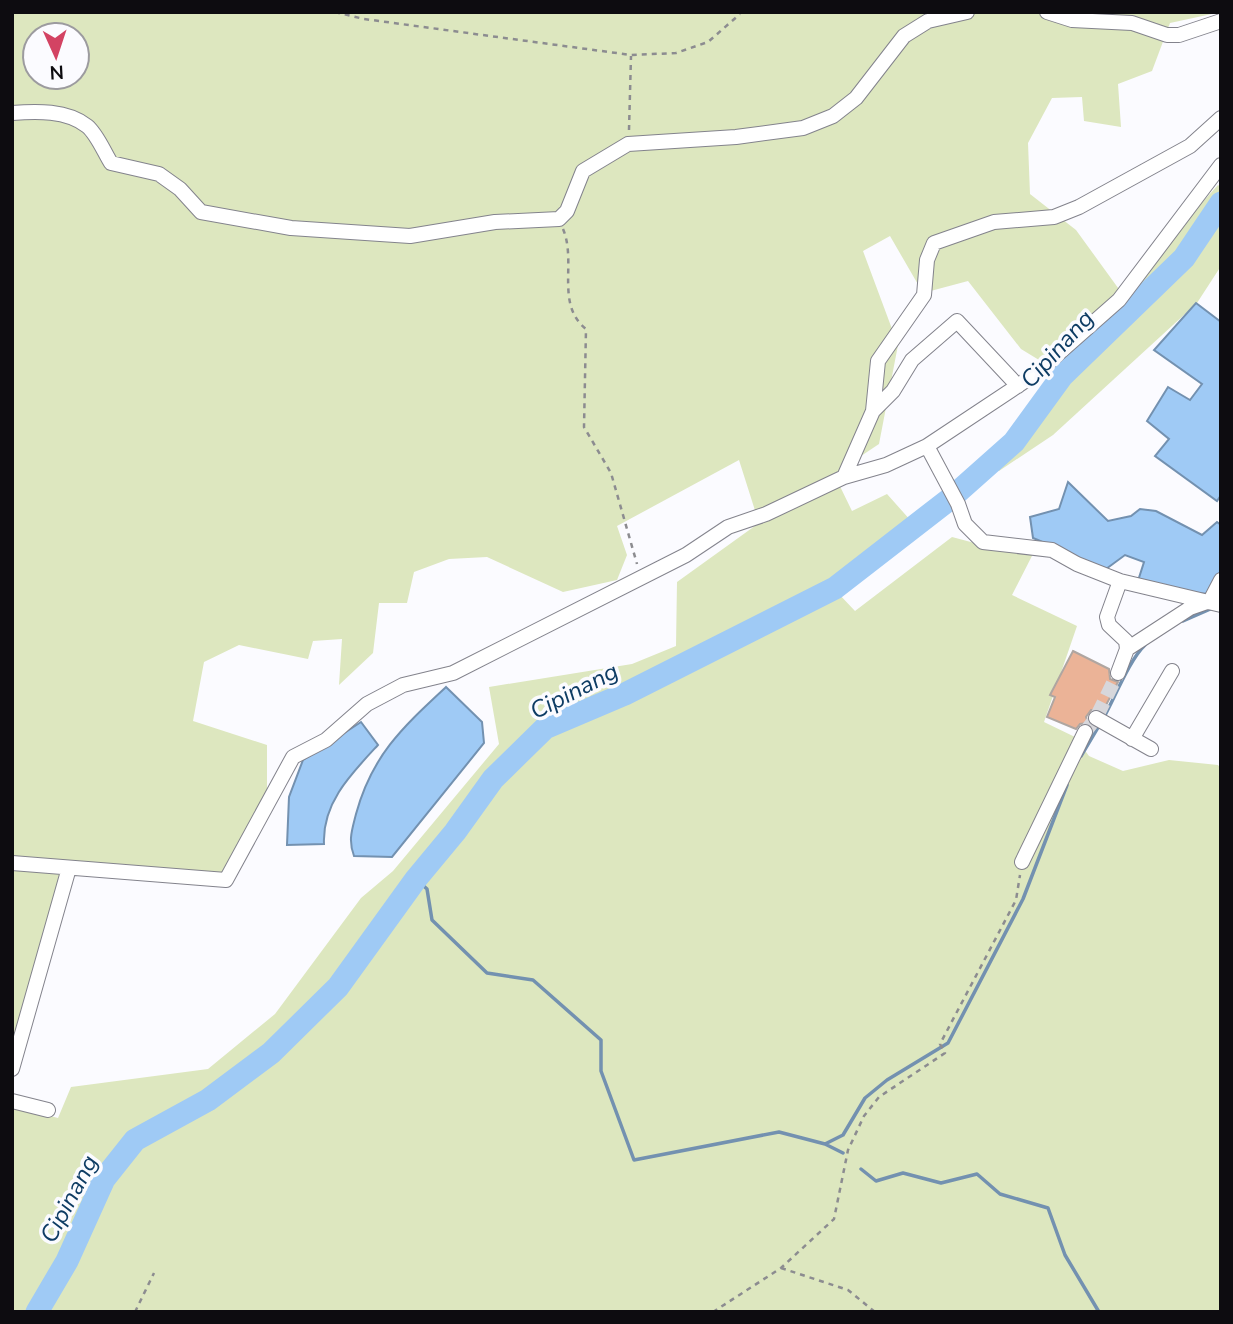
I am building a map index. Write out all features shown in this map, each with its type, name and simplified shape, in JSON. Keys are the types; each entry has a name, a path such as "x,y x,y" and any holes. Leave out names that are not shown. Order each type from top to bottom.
{"street":[{"path":"12,113 34,111 72,117 89,127 111,163 159,174 180,189 201,212 225,219 291,228 410,236 495,222 559,219 567,211 583,171 628,144 736,138 803,128 832,116 856,98 904,36 928,21 967,12"},
{"path":"1047,12 1072,20 1132,23 1167,35 1179,35 1221,21"},
{"path":"873,411 875,369 924,295 927,260 934,243 994,222 1054,217 1079,207 1190,146 1221,118"},
{"path":"12,863 226,880 293,757 326,740 367,704 403,685 453,673 686,555 727,527 766,514 844,477 886,466 927,446 1018,386 1119,300 1221,165"},
{"path":"844,477 873,411 892,391 912,360 957,321 1018,386"},
{"path":"927,446 958,504 965,524 983,542 1052,550 1077,564 1121,581 1216,603"},
{"path":"1216,603 1221,580"},
{"path":"1118,673 1127,649 1126,641 1109,625 1107,617 1121,581"},
{"path":"1127,649 1190,608 1216,603"},
{"path":"1132,739 1172,671"},
{"path":"1101,721 1151,749"},
{"path":"1022,862 1085,733"},
{"path":"12,1069 69,868"},
{"path":"12,1101 48,1110"}],"path":[{"path":"335,12 364,19 631,55 676,53 708,42 740,14"},
{"path":"628,144 631,55"},
{"path":"559,219 571,254 567,288 574,319 586,329 584,427 611,473 640,578"},
{"path":"713,1312 781,1268 834,1219 848,1150 864,1116 879,1097 945,1053 940,1044 1016,900 1022,862"},
{"path":"781,1268 848,1290 875,1312"},
{"path":"135,1312 153,1273"}],"green space":[{"path":"12,12 1221,12 1170,23 1152,71 1118,84 1121,127 1084,121 1082,97 1052,98 1028,143 1030,194 1076,230 1121,292 1218,185 1221,187 1221,266 1197,303 1053,435 999,471 988,456 1015,431 1057,371 1021,349 968,281 923,293 890,236 863,251 898,345 879,444 834,474 852,511 887,494 920,531 837,592 855,611 952,537 982,545 1035,550 1012,595 1077,626 1044,722 1075,737 1089,756 1123,771 1169,760 1218,765 1221,769 1221,1312 12,1312 12,1106 58,1118 71,1087 208,1069 275,1014 361,898 393,871 499,744 489,687 632,664 676,646 677,582 759,523 739,460 617,526 627,555 617,580 563,592 487,557 449,559 414,572 407,603 379,603 373,653 339,685 342,639 313,641 308,659 239,645 204,662 193,721 267,745 267,813 225,883 66,868 12,1057"}],"water":[{"path":"1196,303 1221,322 1221,495 1217,501 1155,456 1169,439 1147,421 1168,387 1190,400 1202,384 1154,350"},
{"path":"1068,482 1108,521 1131,516 1140,509 1156,511 1202,535 1217,522 1221,525 1221,582 1215,594 1159,592 1137,584 1144,562 1125,555 1106,569 1088,564 1033,538 1030,517 1059,509"},
{"path":"446,687 482,722 484,743 392,857 354,856 351,840 356,814 380,758 416,715"},
{"path":"361,722 378,745 349,778 333,802 325,829 324,844 287,845 289,797 303,760"}],"building":[{"path":"1073,651 1109,669 1110,679 1118,682 1103,711 1091,710 1086,717 1088,723 1080,724 1076,729 1047,717 1055,697 1050,695"}],"waterway":[{"name":"Cipinang","path":"37,1312 67,1261 104,1179 135,1140 208,1100 271,1053 338,987 493,779 545,728 625,694 835,588 951,498 1014,442 1062,376 1184,258 1221,203"},
{"path":"1183,621 1215,607"},
{"path":"1104,717 1128,669 1145,645"},
{"path":"1081,756 1100,724"},
{"path":"416,879 427,889 432,920 487,973 533,980 601,1040 601,1071 634,1160 779,1132 825,1144 843,1135 865,1098 887,1080 948,1043 1023,899 1067,785"},
{"path":"825,1144 843,1153"},
{"path":"861,1169 876,1181 903,1173 941,1183 977,1174 1000,1194 1048,1208 1065,1255 1099,1312"}],"tunnel":[{"path":"1085,732 1096,718 1118,673"}]}
